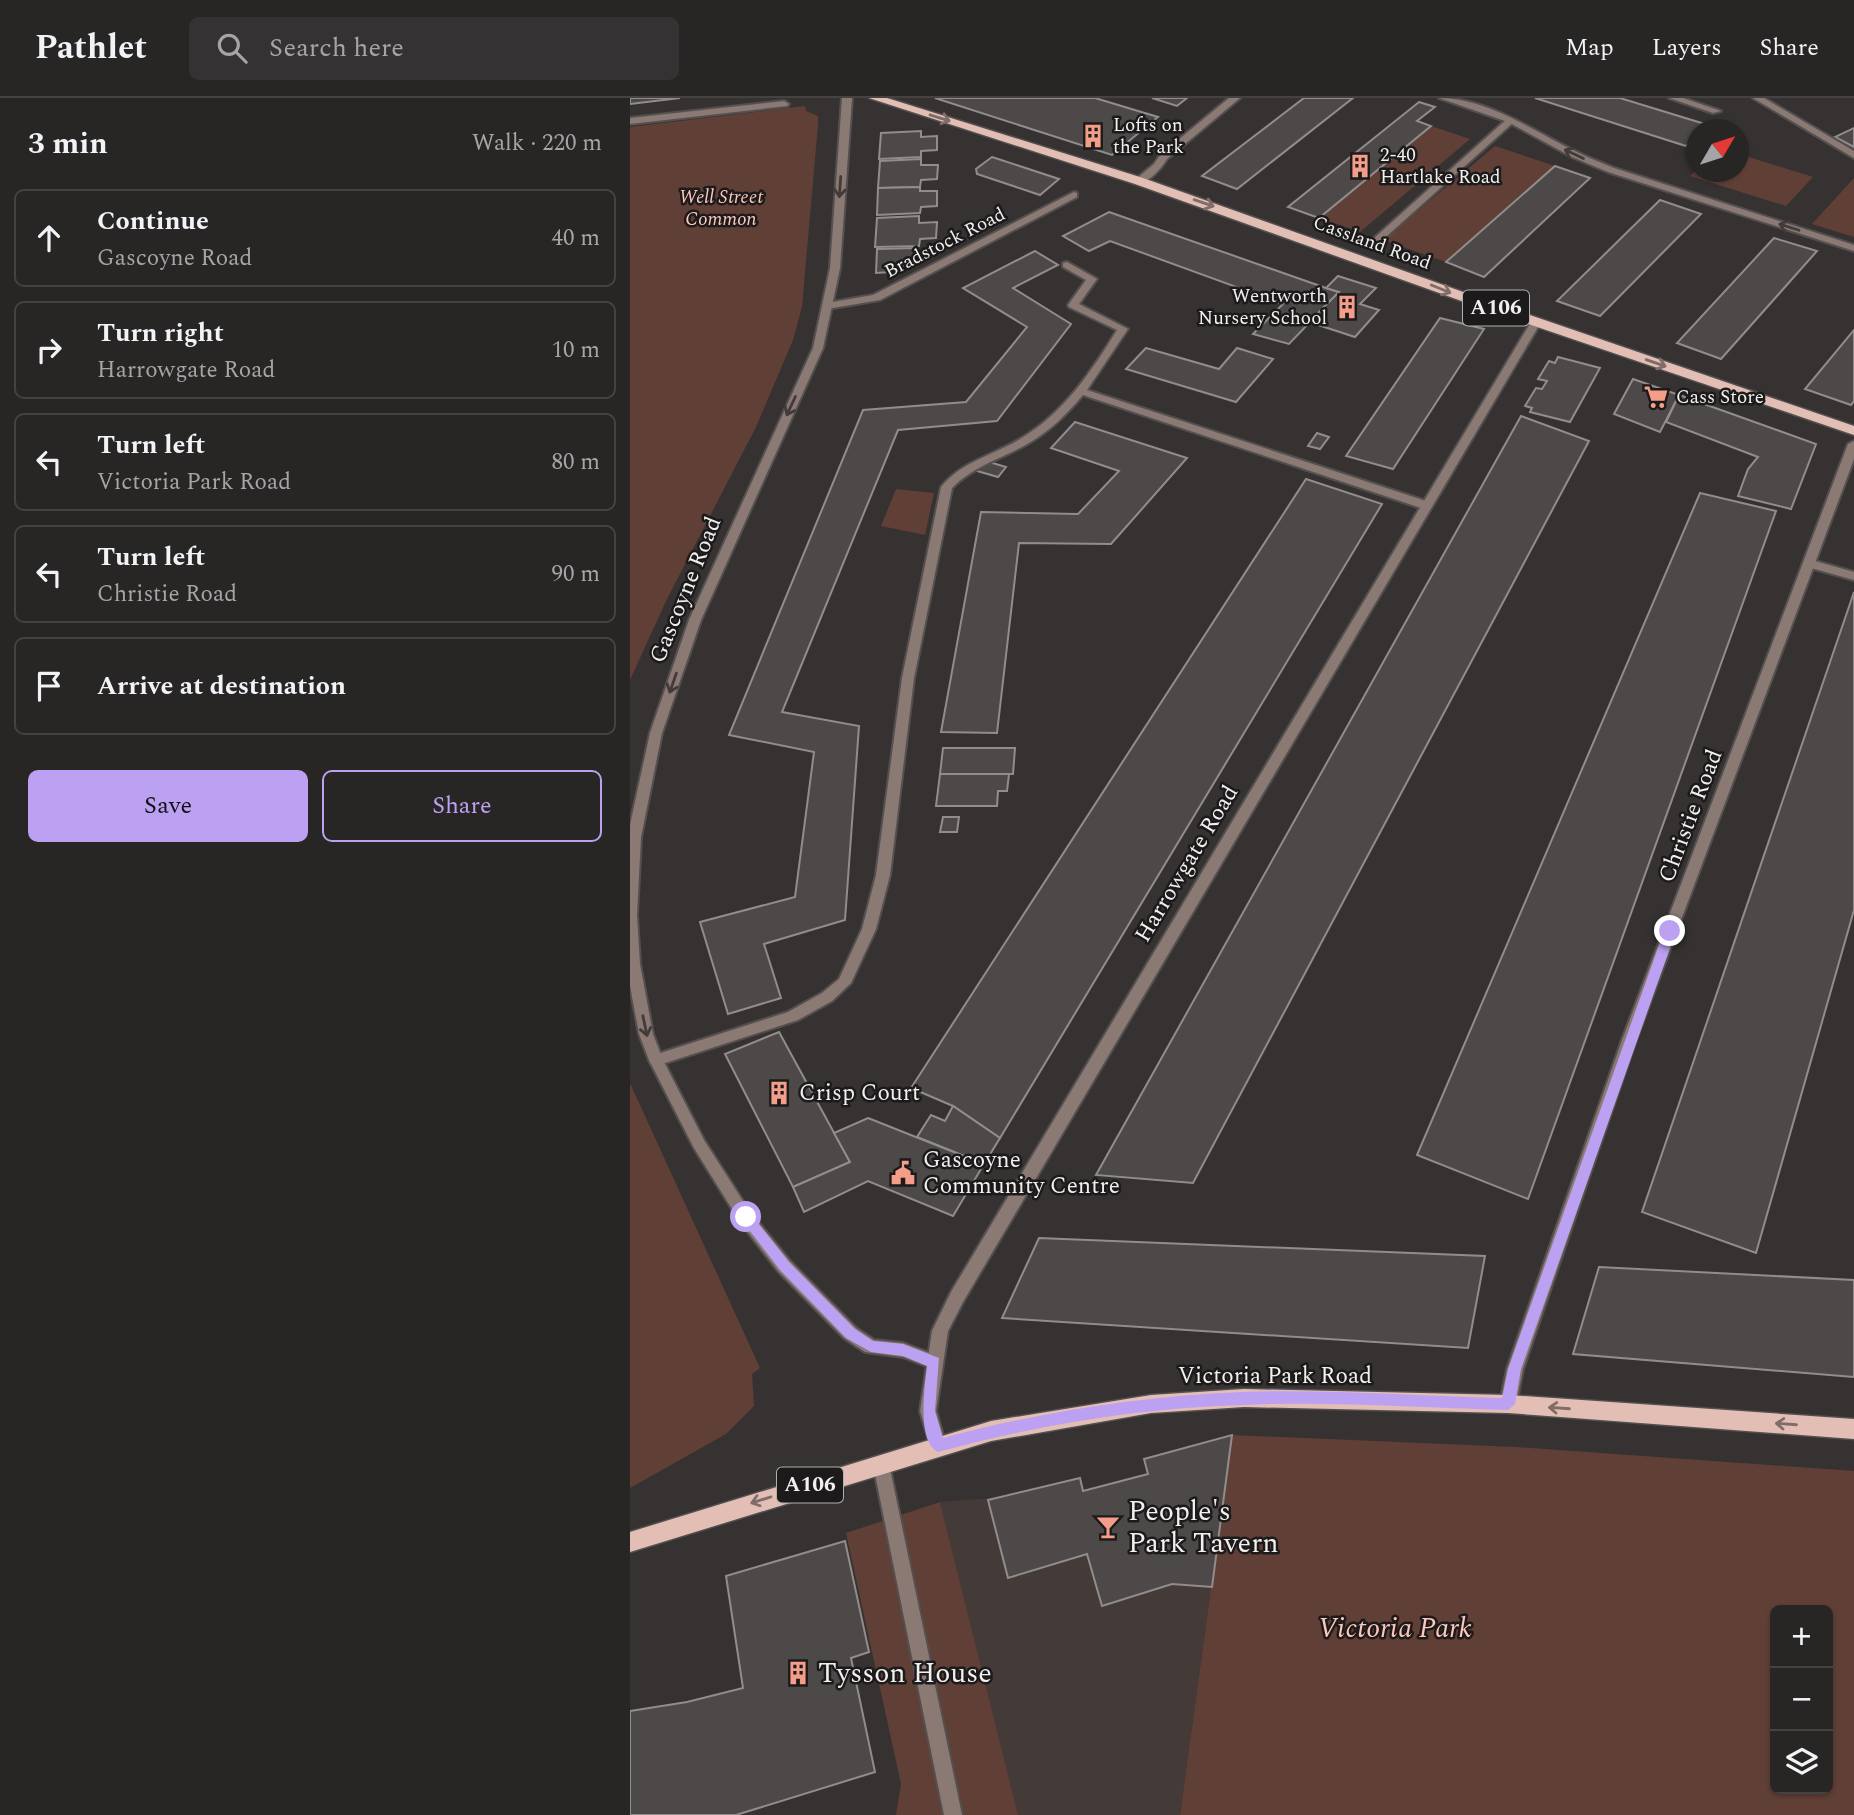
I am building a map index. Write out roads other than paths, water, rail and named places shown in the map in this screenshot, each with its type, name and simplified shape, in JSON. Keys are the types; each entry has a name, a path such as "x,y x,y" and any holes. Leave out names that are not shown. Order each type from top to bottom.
{"main road":[{"name":"Cassland Road","path":"875,98 1139,181 1854,431"},
{"name":"Victoria Park Road","path":"630,1542 991,1431 1151,1404 1244,1398 1508,1404 1854,1429"}],"street":[{"name":"Gascoyne Road","path":"847,98 835,268 818,348 695,620 656,733 634,837 630,915 633,964 646,1034 656,1060 699,1144 746,1217 784,1266 850,1334 871,1347 903,1350 934,1362"},
{"path":"1139,181 1158,166 1163,157 1235,98"},
{"path":"1444,98 1511,120 1574,155 1611,170 1854,248"},
{"path":"1674,98 1716,111"},
{"path":"1758,98 1854,155"},
{"path":"630,121 789,103"},
{"path":"1376,243 1511,120"},
{"name":"Bradstock Road","path":"827,306 876,298 1074,195"},
{"path":"656,1060 793,1016 828,997 844,983 869,929 883,875 908,678 947,487 961,471 980,459 1024,442 1083,392 1124,329 1073,305 1092,279 1067,265"},
{"name":"Harrowgate Road","path":"938,1446 928,1411 934,1362 940,1331 957,1297 1536,322"},
{"path":"1083,392 1425,505"},
{"name":"Christie Road","path":"1508,1404 1515,1369 1629,1040 1854,444"},
{"path":"1808,563 1854,576"},
{"path":"881,1464 953,1815"}],"place":[{"name":"Lofts on the Park","path":"1093,136"},
{"name":"2-40 Hartlake Road","path":"1360,166"},
{"name":"Wentworth Nursery School","path":"1347,307"},
{"name":"Cass Store","path":"1656,397"},
{"name":"Crisp Court","path":"779,1093"},
{"name":"Gascoyne Community Centre","path":"903,1173"},
{"name":"People's Park Tavern","path":"1108,1527"},
{"name":"Tysson House","path":"798,1673"}],"park label":[{"name":"Well Street Common","path":"721,208"},
{"name":"Victoria Park","path":"1395,1628"}]}
